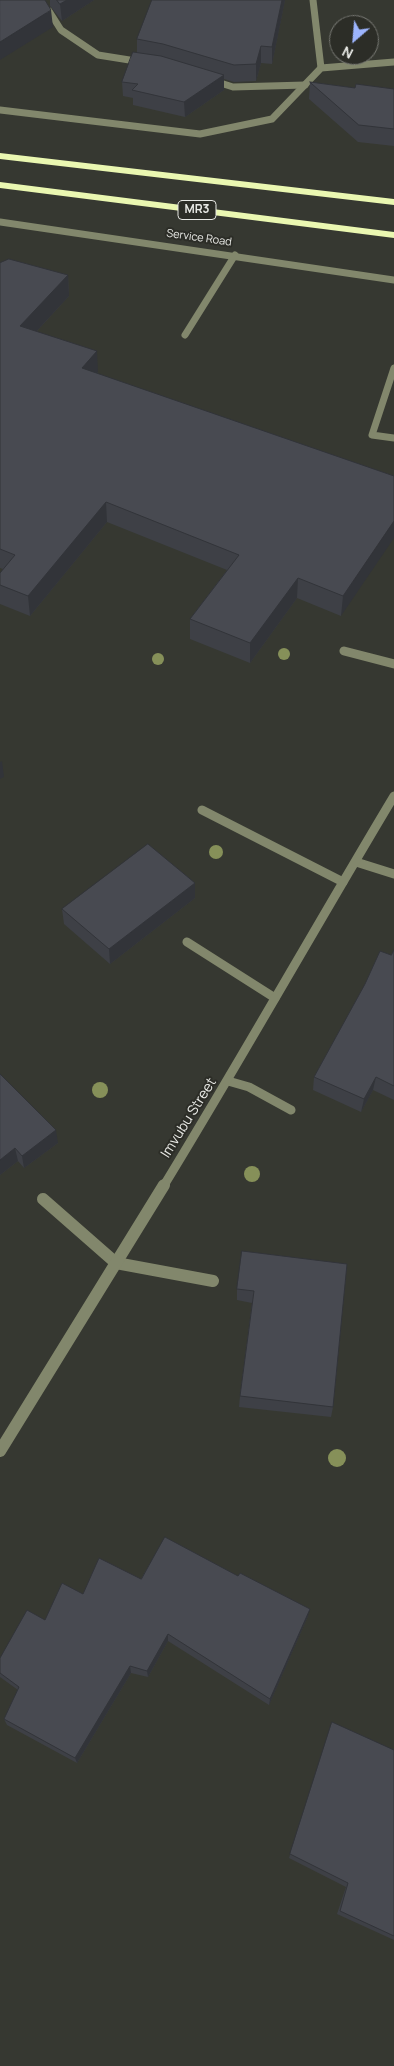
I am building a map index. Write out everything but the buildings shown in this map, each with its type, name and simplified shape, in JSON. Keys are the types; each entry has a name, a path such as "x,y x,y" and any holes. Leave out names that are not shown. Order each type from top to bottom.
{"highway":[{"name":"MR3","path":"0,156 394,202"},
{"name":"MR3","path":"0,185 394,235"}],"street":[{"path":"26,0 49,11 61,30 98,55 153,64"},
{"path":"313,0 321,68"},
{"path":"0,110 200,134 272,119 321,68 394,62"},
{"path":"202,77 233,87 305,85"},
{"name":"Service Road","path":"0,222 235,255 394,280"},
{"path":"185,335 235,255"},
{"path":"394,368 372,435 394,438"},
{"path":"344,651 394,664"},
{"name":"Imvubu Street","path":"0,1451 228,1081 394,796"},
{"path":"202,810 343,882"},
{"path":"356,862 394,874"},
{"path":"188,942 275,998"},
{"path":"228,1081 249,1088 291,1110"},
{"path":"43,1199 116,1263 213,1281"}]}
